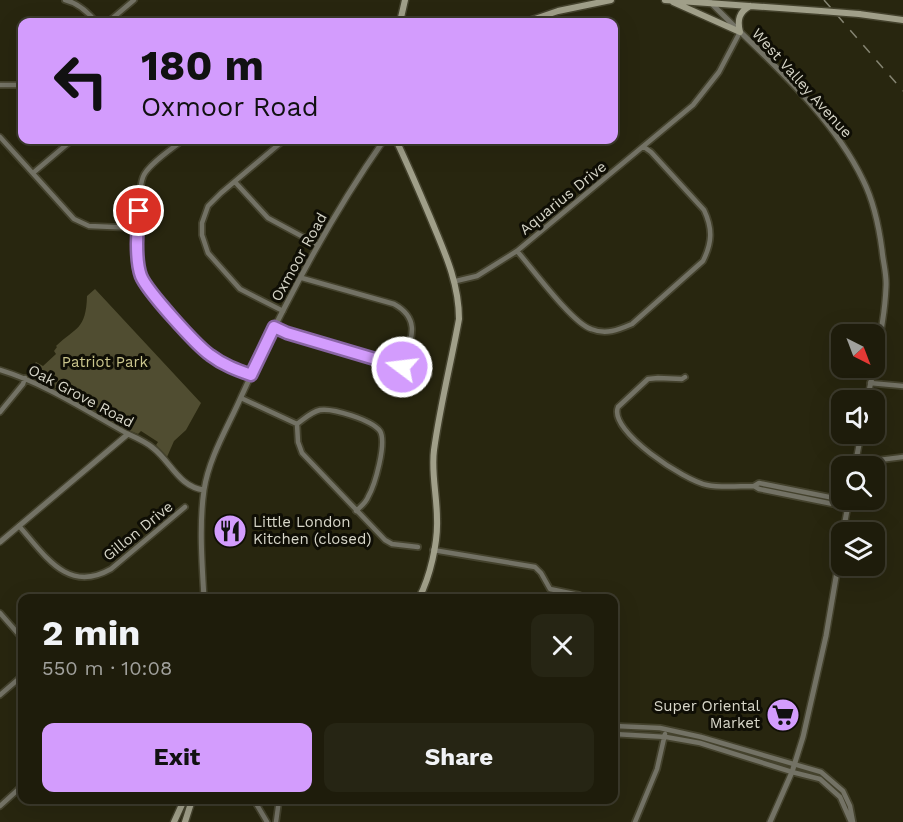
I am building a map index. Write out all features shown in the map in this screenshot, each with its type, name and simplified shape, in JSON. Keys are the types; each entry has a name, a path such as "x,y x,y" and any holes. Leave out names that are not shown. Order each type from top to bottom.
{"main road":[{"path":"401,18 405,0"},
{"path":"538,18 558,11 611,0"},
{"path":"666,0 740,32 741,12 751,5"},
{"path":"666,0 709,1 903,20"},
{"path":"730,0 741,4"},
{"path":"398,144 456,281 459,303 459,319 434,450 432,472 437,520 433,550 421,594"},
{"path":"174,822 181,804"},
{"path":"185,822 190,804"}],"street":[{"path":"65,0 74,2 92,18"},
{"path":"113,18 134,0"},
{"name":"West Valley Avenue","path":"709,1 832,128 849,153 864,182 878,226 886,284 882,324"},
{"name":"Aquarius Drive","path":"456,281 477,276 517,251 693,105 719,72 740,32"},
{"path":"0,85 18,86"},
{"path":"0,137 74,219 89,226 137,228"},
{"path":"33,173 67,144"},
{"path":"178,144 143,177 137,228 140,273 146,287 208,354 223,364 251,375"},
{"path":"279,144 208,206 202,223 202,235 208,253 240,289 283,311"},
{"name":"Oxmoor Road","path":"204,594 202,566 204,490 209,469 274,327 318,245 381,144"},
{"path":"517,251 578,321 591,329 608,332 632,324 703,261 710,248 712,236 709,220 704,210 644,147"},
{"path":"235,182 268,218 318,245"},
{"path":"302,278 394,304 404,309 413,325 402,367"},
{"path":"274,327 287,333 429,375"},
{"name":"Oak Grove Road","path":"0,370 49,389 153,448 185,483 196,489 204,490"},
{"path":"685,376 682,379 648,379 618,407 617,418 639,444 665,465 707,485 754,486 759,483 770,488 831,500"},
{"path":"0,412 23,384 25,378"},
{"name":"West Valley Avenue","path":"869,390 871,378"},
{"path":"870,384 903,386"},
{"path":"241,398 297,424"},
{"path":"297,424 324,409 372,423 380,432 383,440 373,488 367,500 356,511"},
{"path":"297,424 298,442 302,453 356,511 385,540 392,544 418,547"},
{"path":"0,542 128,434"},
{"path":"885,460 903,457"},
{"name":"Gillon Drive","path":"19,526 55,566 70,575 84,578 99,576 111,569 185,507"},
{"path":"433,550 535,567 550,589 574,594"},
{"path":"770,822 792,772 803,737 826,636 836,576"},
{"path":"0,613 18,633"},
{"path":"0,695 18,679"},
{"path":"618,726 664,730 701,737 820,772 837,784 850,806 852,822"},
{"path":"635,822 657,769 666,737 664,730"},
{"path":"618,734 666,737 700,743 820,779 840,798 852,822"},
{"path":"1,802 18,789"},
{"path":"186,804 189,808"},
{"path":"256,804 267,822"},
{"path":"276,822 278,804"}],"green space":[{"name":"Patriot Park","path":"95,289 201,403 186,430 174,441 167,457 156,445 158,442 141,431 138,434 125,429 126,425 83,399 80,402 32,375 32,367 36,362 43,366 56,354 54,351 56,346 79,327 85,315 87,296"}],"railway":[{"path":"824,0 903,91"}],"place":[{"name":"Little London Kitchen (closed)","path":"230,531"},
{"name":"Super Oriental Market","path":"783,715"}],"route":[{"path":"139,211 137,228 140,273 146,287 208,354 223,364 251,375 274,327 287,333 402,367"}]}
